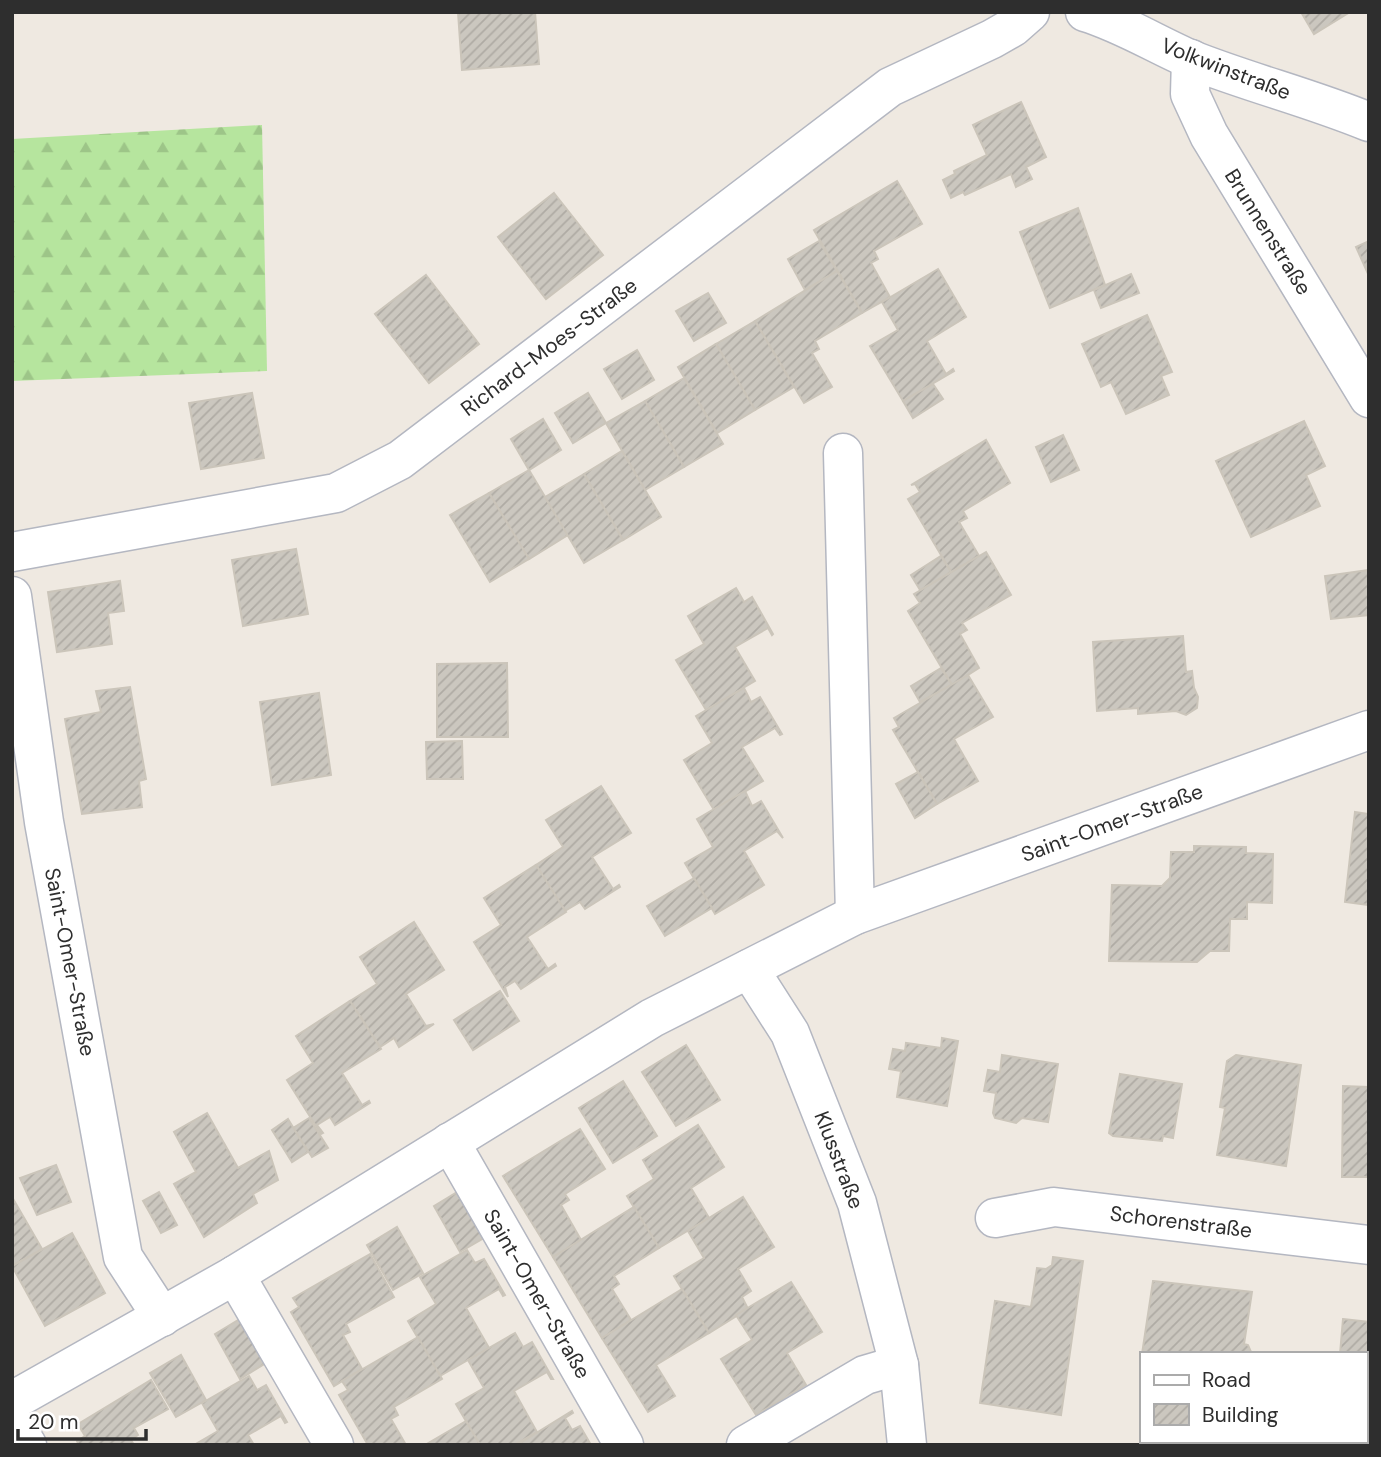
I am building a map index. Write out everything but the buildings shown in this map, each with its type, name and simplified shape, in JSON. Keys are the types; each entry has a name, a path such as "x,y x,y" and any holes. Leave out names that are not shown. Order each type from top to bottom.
{"street":[{"name":"Richard-Moes-Straße","path":"12,552 336,494 400,460 890,87 992,39 1013,27 1030,12"},
{"name":"Volkwinstraße","path":"1085,12 1191,59 1369,122"},
{"name":"Brunnenstraße","path":"1191,59 1190,94 1209,135 1369,398"},
{"path":"844,453 855,915"},
{"name":"Saint-Omer-Straße","path":"12,596 44,822 124,1257 162,1317"},
{"name":"Saint-Omer-Straße","path":"12,1401 235,1275 652,1018 855,915 1369,730"},
{"name":"Klusstraße","path":"749,969 790,1033 857,1203 899,1365 907,1445"},
{"name":"Saint-Omer-Straße","path":"450,1142 624,1445"},
{"name":"Schorenstraße","path":"995,1218 1054,1207 1369,1245"},
{"path":"235,1275 334,1445"},
{"path":"746,1445 865,1375 899,1365"},
{"path":"12,1421 27,1445"}],"green space":[{"path":"262,125 267,371 12,381 12,139"}]}
